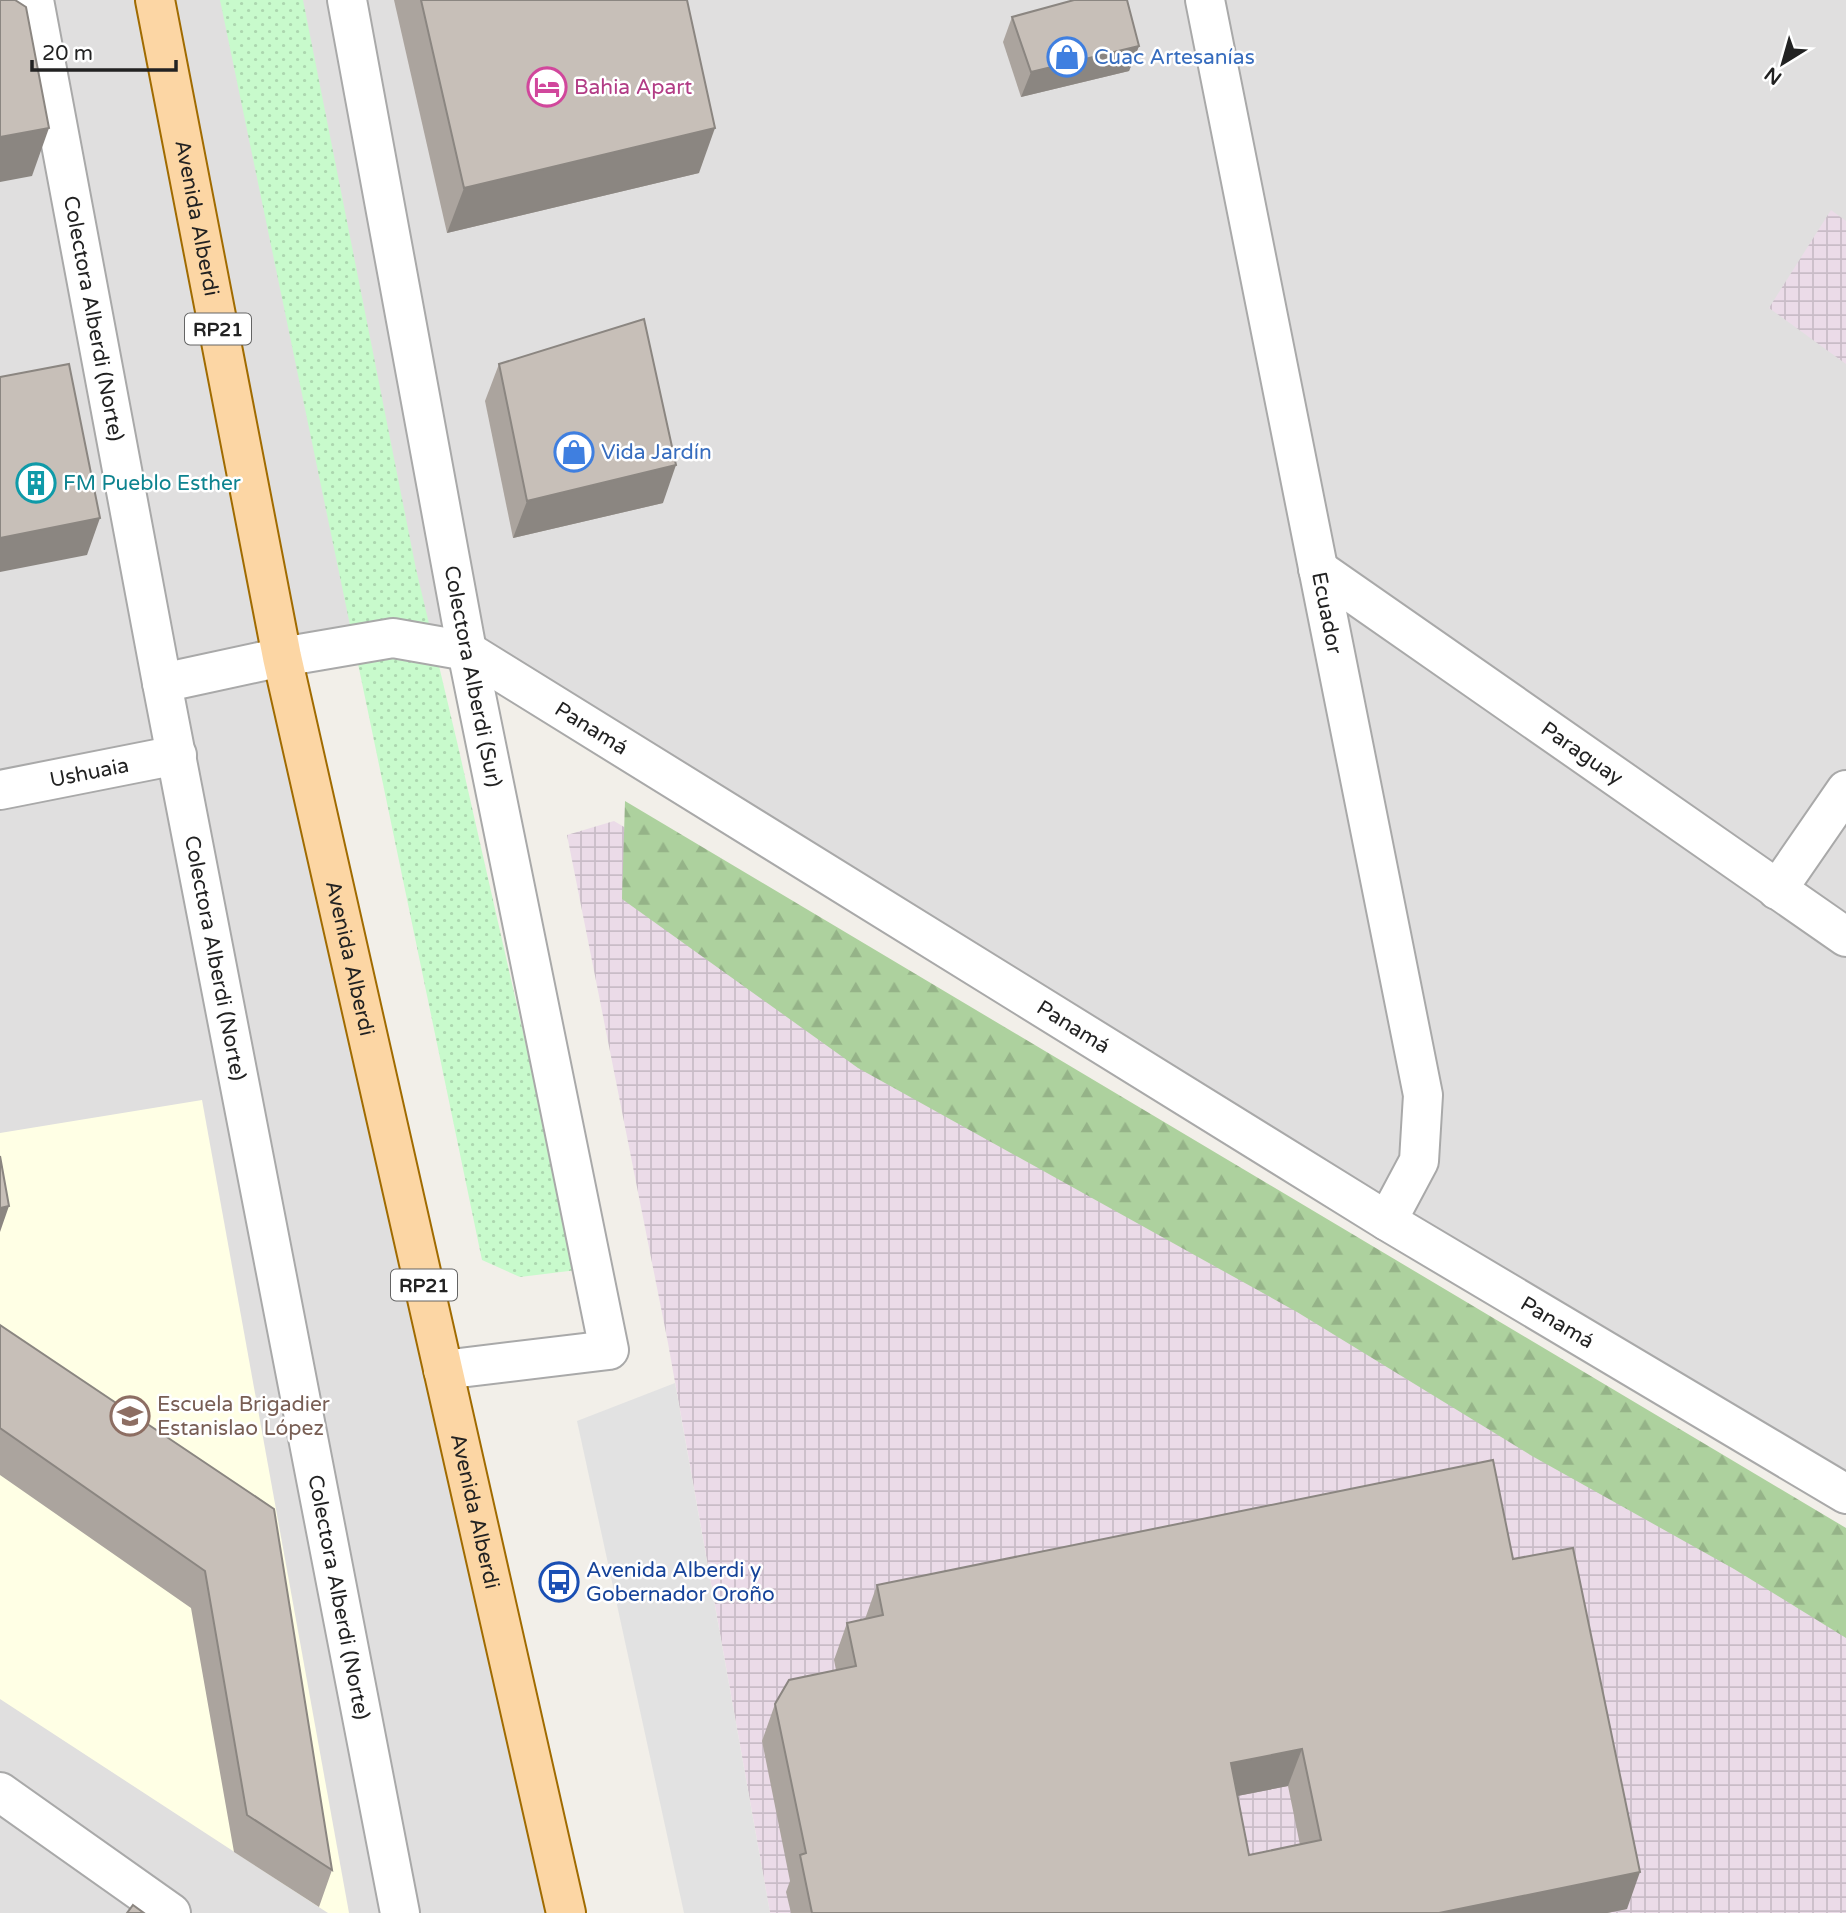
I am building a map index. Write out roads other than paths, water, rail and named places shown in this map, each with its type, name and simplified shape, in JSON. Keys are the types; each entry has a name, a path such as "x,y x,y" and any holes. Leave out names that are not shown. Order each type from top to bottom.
{"main road":[{"name":"Avenida Alberdi","path":"155,0 282,657 566,1913"}],"street":[{"name":"Colectora Alberdi (Norte)","path":"34,0 162,683 400,1913"},
{"name":"Colectora Alberdi (Sur)","path":"347,0 467,651 610,1350 443,1370"},
{"name":"Ecuador","path":"1205,0 1423,1095 1419,1161 1387,1222"},
{"name":"Paraguay","path":"1318,569 1846,937"},
{"name":"Panamá","path":"162,683 282,657 393,638 467,651 1387,1222 1846,1494"},
{"name":"Ushuaia","path":"0,790 177,754"},
{"path":"1777,890 1846,790"},
{"path":"0,1792 171,1913"}],"place":[{"name":"Cuac Artesanías","path":"1067,57"},
{"name":"Bahia Apart","path":"547,87"},
{"name":"Vida Jardín","path":"574,452"},
{"name":"FM Pueblo Esther","path":"36,483"},
{"name":"Escuela Brigadier Estanislao López","path":"130,1416"},
{"name":"Avenida Alberdi y Gobernador Oroño","path":"559,1582"}]}
